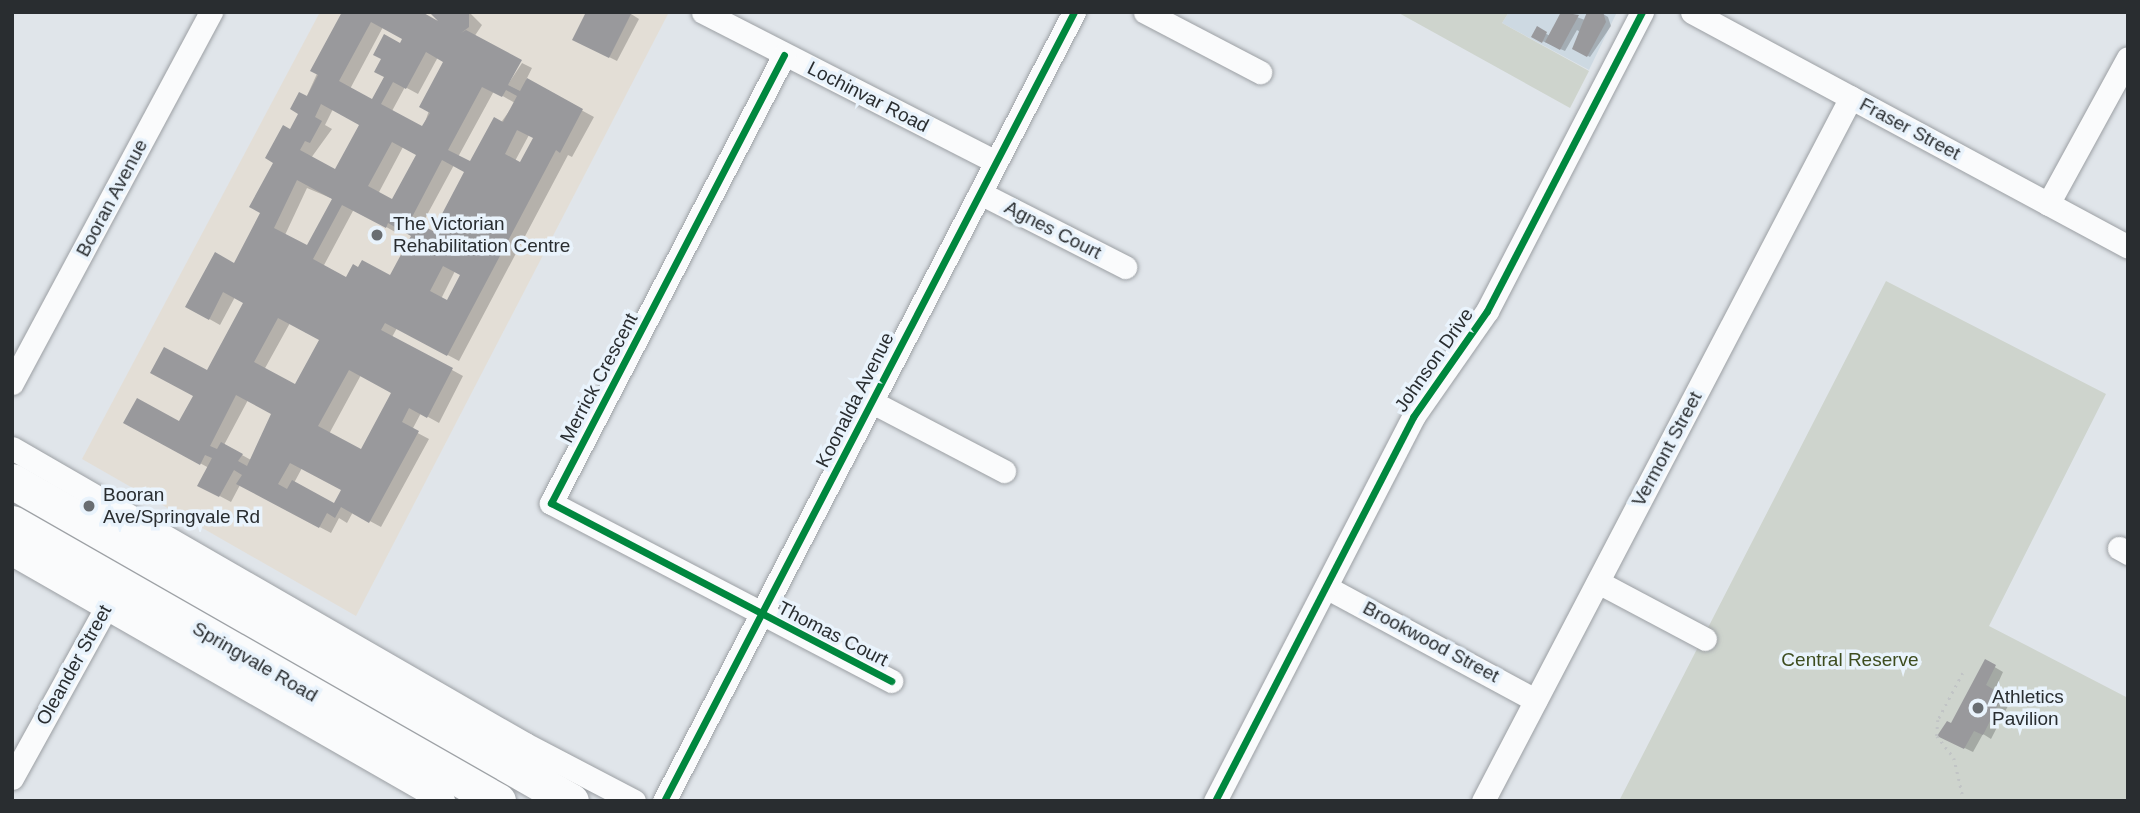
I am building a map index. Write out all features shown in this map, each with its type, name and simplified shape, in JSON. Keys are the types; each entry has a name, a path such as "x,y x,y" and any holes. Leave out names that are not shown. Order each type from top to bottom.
{"highway":[{"name":"Springvale Road","path":"12,481 136,552 188,565 571,801"},
{"name":"Springvale Road","path":"12,523 112,596 498,801"}],"street":[{"name":"Booran Avenue","path":"12,383 211,12"},
{"name":"Lochinvar Road","path":"703,12 996,162"},
{"name":"Koonalda Avenue","path":"664,801 1074,12"},
{"path":"1146,12 1260,72"},
{"name":"Johnson Drive","path":"1215,801 1413,417 1487,311 1642,12"},
{"name":"Fraser Street","path":"1692,12 1731,21 1851,97 2128,247"},
{"name":"Merrick Crescent","path":"761,615 551,503 784,55"},
{"path":"2048,204 2128,58"},
{"name":"Vermont Street","path":"1483,801 1851,97"},
{"name":"Agnes Court","path":"980,193 1125,267"},
{"path":"872,402 1004,471"},
{"name":"Springvale Road","path":"12,448 188,565 635,801"},
{"name":"Oleander Street","path":"12,778 136,552"},
{"name":"Springvale Road","path":"12,554 112,596 443,801"},
{"path":"1598,582 1705,639"},
{"name":"Brookwood Street","path":"1326,587 1535,699"},
{"name":"Thomas Court","path":"761,615 891,681"}],"path":[{"path":"1963,673 1938,720 1937,736 1954,758 1964,801"}],"shaded area":[{"name":"The Victorian Rehabilitation Centre","path":"320,12 669,12 356,616 82,459"},
{"path":"1509,12 1617,12 1589,70 1502,23"}],"green space":[{"path":"1397,12 1509,12 1502,23 1589,71 1570,108"},
{"name":"Central Reserve","path":"1886,281 2106,394 1989,626 2128,698 2128,801 1619,801"}],"building":[{"path":"342,12 422,12 438,21 429,12 469,12 469,27 461,33 466,30 522,60 508,85 520,91 527,78 583,109 560,153 556,150 447,356 385,323 381,330 453,368 427,418 409,408 402,422 419,431 369,523 341,507 335,518 327,513 319,528 236,484 242,475 234,470 219,497 197,486 212,458 205,455 200,465 123,423 137,398 179,421 193,396 150,373 164,347 207,370 243,303 223,292 209,320 185,307 215,252 234,263 260,213 249,207 273,163 265,158 283,125 290,129 298,114 290,109 299,92 307,96 318,75 310,71","holes":["371,22 402,39 400,43 384,34 373,55 381,59 374,72 384,77 372,99 339,81","426,52 443,62 419,107 430,113 422,126 381,104 393,82 406,89","482,87 502,97 506,90 517,96 503,122 494,117 470,161 448,150","321,104 359,125 335,169 300,150 305,141 310,143 322,121 315,117","517,130 533,138 520,162 505,154","392,142 416,155 392,199 368,186","442,160 464,172 433,231 411,219","297,180 332,199 307,245 274,228","342,205 386,228 388,223 411,236 390,275 362,260 358,267 353,264 346,277 313,259","443,266 460,275 447,300 430,291","278,318 319,340 295,384 254,362","349,370 391,393 361,449 318,426","236,395 271,414 247,466 238,461 243,454 221,442 217,449 210,446","290,463 341,490 334,503 292,480 287,489 278,484"]},
{"path":"586,12 632,12 609,58 572,40"},
{"path":"1561,12 1579,15 1560,50 1545,42"},
{"path":"1587,12 1603,12 1606,22 1587,57 1572,49"},
{"path":"1537,26 1547,32 1542,43 1531,37"},
{"name":"Athletics Pavilion","path":"1985,659 1996,665 1986,685 2003,695 1983,735 1974,731 1964,749 1937,736 1947,721 1951,723"}],"cycle path":[{"path":"664,801 1074,12"},
{"path":"1215,801 1413,417 1487,311 1642,12"},
{"path":"784,55 551,503 891,681"}],"place":[{"name":"The Victorian Rehabilitation Centre","path":"377,235"},
{"name":"Booran Ave/Springvale Rd","path":"89,506"},
{"name":"Athletics Pavilion","path":"1978,708"}]}
